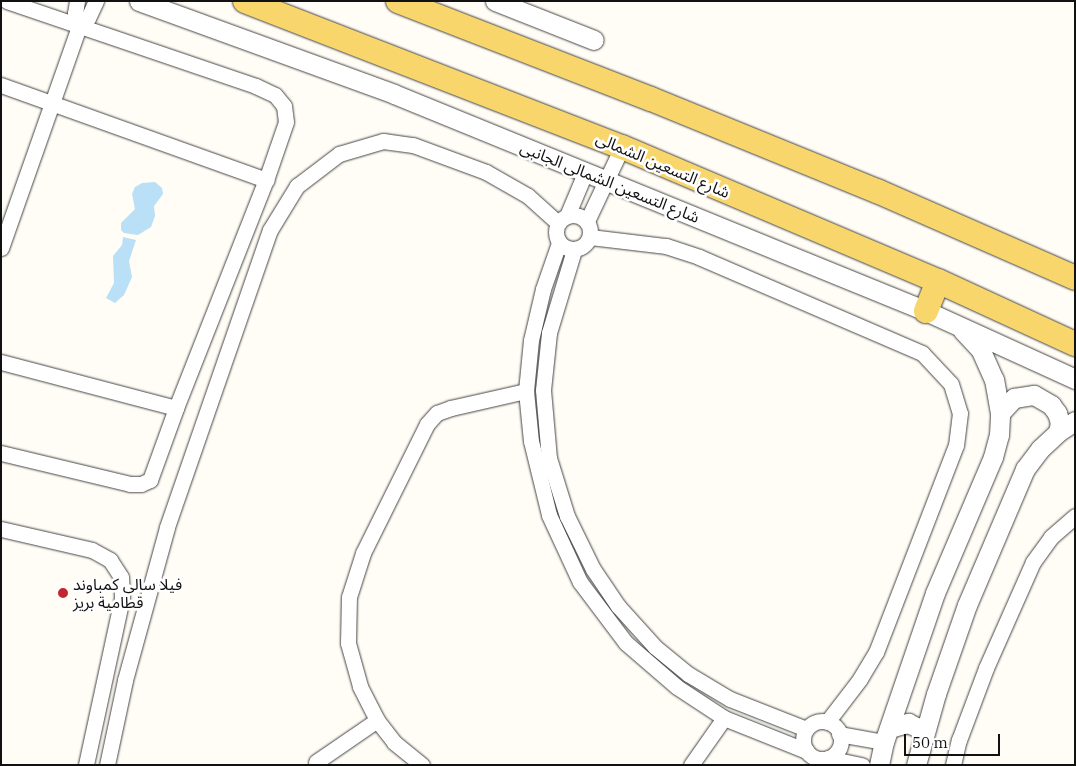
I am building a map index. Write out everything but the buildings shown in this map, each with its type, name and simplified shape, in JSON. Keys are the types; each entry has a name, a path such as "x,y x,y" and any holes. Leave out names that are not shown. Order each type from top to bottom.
{"main road":[{"name":"شارع التسعين الشمالى","path":"244,1 622,147 938,281 1075,344"},
{"path":"398,1 426,6 877,191 1075,278"},
{"path":"926,311 938,281"}],"street":[{"path":"1,453 130,484 141,484 150,480 176,408 266,180 286,122 284,106 274,95 256,86 7,1"},
{"path":"77,1 75,13 79,26"},
{"path":"1,248 79,26 88,18 96,1"},
{"name":"شارع التسعين الشمالى الجانبى","path":"138,1 394,94 926,311 1075,379"},
{"path":"495,1 594,40"},
{"path":"1,85 266,180"},
{"path":"107,765 125,680 167,527 270,230 297,186 339,154 383,141 413,146 486,172 563,219 578,216 587,222"},
{"path":"585,173 556,233 559,243 568,250 584,246 590,237 587,222 622,147"},
{"path":"590,237 666,246 699,257 922,353 951,384 960,413 956,445 876,652 860,679 827,722"},
{"path":"559,243 543,289 531,340 526,391 531,441 549,515 580,582 626,643 677,687 724,718 817,758 862,765"},
{"path":"574,250 549,333 543,390 550,458 567,516 593,569 618,606 655,647 688,674 730,699 806,729"},
{"path":"879,765 887,735 935,593 994,457 999,435 1000,413 994,380 980,349 957,324"},
{"path":"1,362 176,408"},
{"path":"422,765 394,742 377,720 360,686 348,643 349,597 364,553 426,424 437,414 451,408 526,391"},
{"path":"1000,413 1014,398 1034,396 1051,405 1057,413 1060,423 1058,432"},
{"path":"916,765 925,731 966,605 1025,469 1058,432 1075,421"},
{"path":"953,765 959,740 986,668 1033,562 1051,537 1075,516"},
{"path":"1,529 92,550 110,560 120,577 122,598 86,765"},
{"path":"691,765 724,718"},
{"path":"316,762 377,720"},
{"path":"816,722 827,722 836,728 839,734 840,745 837,751 817,758 803,740 806,729 816,722"},
{"path":"839,734 887,735 908,723 925,731"}],"water":[{"path":"155,182 162,188 163,194 154,206 155,216 151,227 138,235 124,233 121,230 121,223 135,209 132,194 135,187 142,183"},
{"path":"123,237 136,240 129,261 132,277 124,295 115,303 106,298 114,283 113,256 122,245"}],"place":[{"name":"فيلا سالى كمباوند قطامية بريز","path":"63,593"}]}
